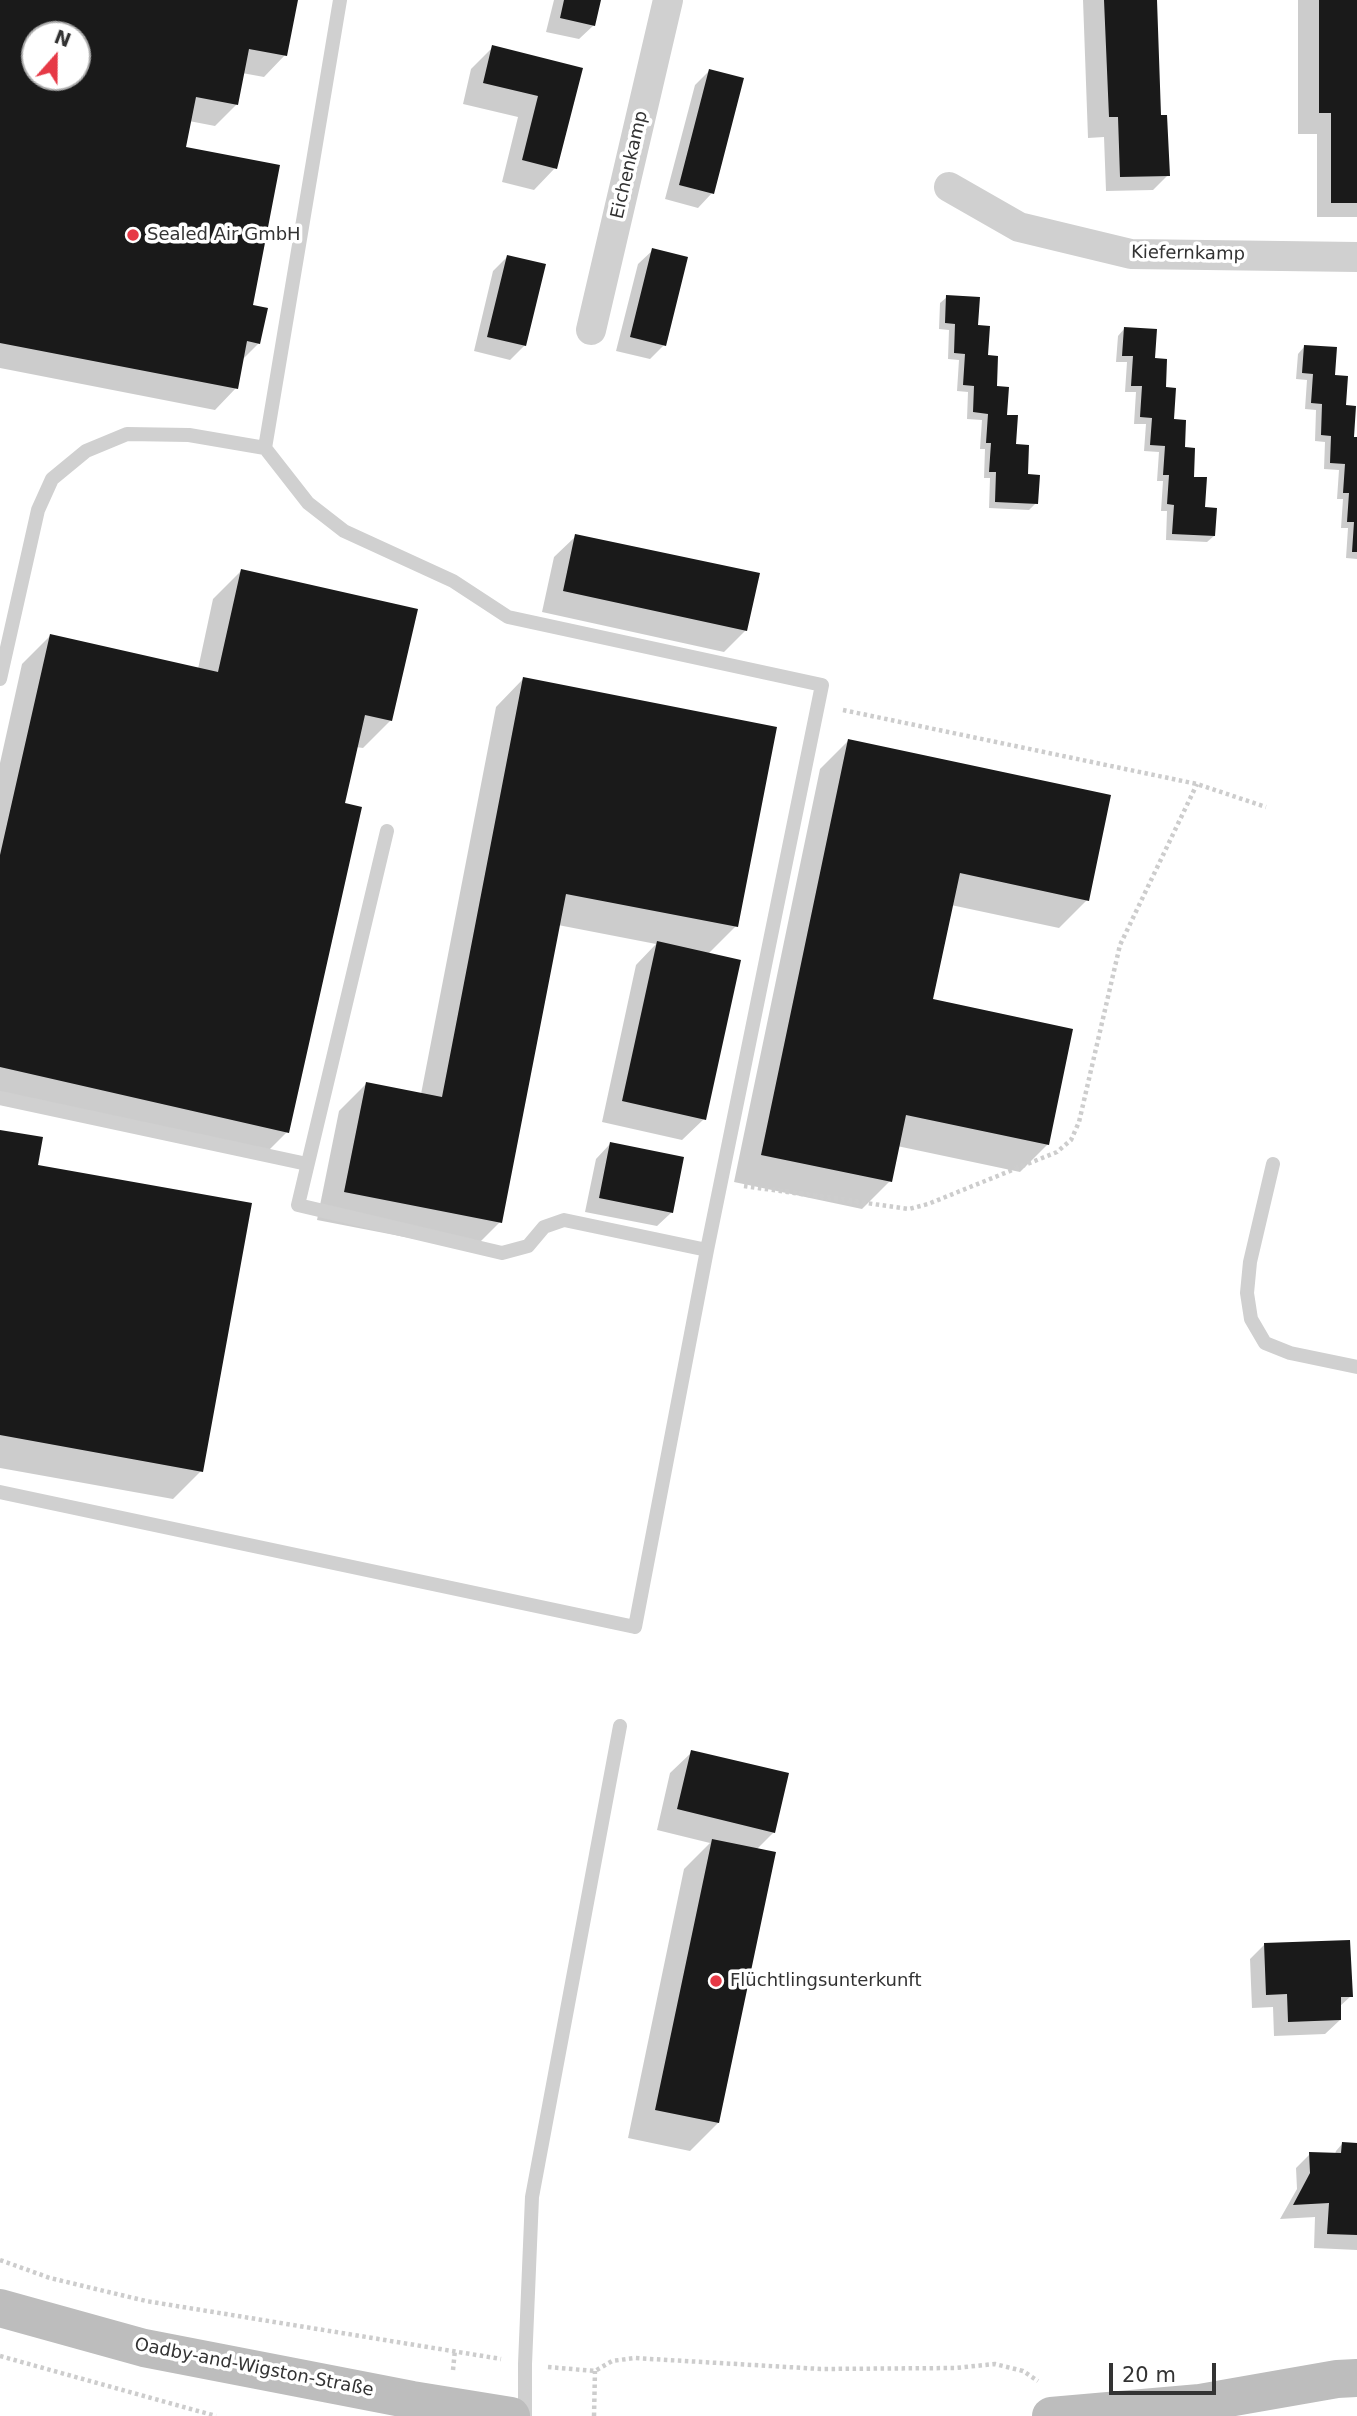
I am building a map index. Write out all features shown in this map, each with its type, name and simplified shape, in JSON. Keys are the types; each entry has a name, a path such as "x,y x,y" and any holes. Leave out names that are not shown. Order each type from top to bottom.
{"main road":[{"name":"Oadby-and-Wigston-Straße","path":"0,2308 144,2348 412,2400 511,2416"},
{"path":"1068,2415 1200,2403 1337,2379 1357,2378"}],"street":[{"name":"Eichenkamp","path":"592,330 668,0"},
{"name":"Kiefernkamp","path":"949,187 1019,227 1131,254 1357,257"}],"lane":[{"path":"265,448 340,0"},
{"path":"0,679 38,510 52,479 86,451 127,433 189,435 265,448 308,503 344,531 453,581 508,617 822,685 635,1627 0,1492"},
{"path":"387,831 298,1205 502,1253 528,1245 544,1227 564,1220 708,1250"},
{"path":"0,1098 307,1164"},
{"path":"1273,1164 1251,1262 1247,1293 1251,1319 1265,1343 1290,1353 1357,1367"},
{"path":"525,2416 532,2197 620,1726"}],"path":[{"path":"818,705 1197,784 1266,807"},
{"path":"721,1183 909,1209 928,1204 1058,1152 1071,1140 1079,1122 1124,936 1197,784"},
{"path":"0,2260 50,2278 146,2301 455,2350 525,2364 594,2371 612,2361 634,2358 821,2369 955,2368 995,2364 1023,2371 1068,2415"},
{"path":"0,2357 216,2416"},
{"path":"594,2371 594,2416"}],"building":[{"name":"Sealed Air GmbH","path":"0,0 298,0 287,56 249,49 238,105 196,97 186,147 280,165 253,305 268,308 260,344 247,341 238,389 0,343"},
{"path":"564,0 601,0 595,26 560,18"},
{"path":"1104,0 1157,0 1161,115 1167,115 1170,176 1120,177 1118,117 1109,117"},
{"path":"1319,0 1357,0 1357,203 1331,203 1331,113 1319,113"},
{"path":"492,45 583,68 557,169 522,160 538,96 483,83"},
{"path":"709,69 744,78 714,194 679,185"},
{"path":"652,248 688,257 666,346 630,337"},
{"path":"507,255 546,264 526,346 487,337"},
{"path":"946,295 980,297 978,325 990,326 988,355 998,356 997,386 1009,387 1007,415 1018,415 1016,444 1029,445 1028,474 1040,475 1038,504 995,502 996,472 989,472 991,443 986,443 988,414 973,412 974,386 963,385 965,354 954,353 955,324 945,323"},
{"path":"1124,327 1157,329 1155,358 1167,359 1166,387 1176,388 1174,419 1186,420 1185,447 1195,448 1194,477 1207,477 1205,507 1217,508 1215,536 1172,534 1174,505 1167,504 1169,475 1163,475 1165,446 1150,445 1152,418 1140,417 1142,386 1131,386 1133,356 1122,356"},
{"path":"1304,345 1337,347 1335,375 1348,376 1346,405 1356,406 1354,437 1357,437 1357,552 1352,552 1354,522 1347,522 1349,493 1343,493 1345,464 1330,463 1331,436 1321,435 1322,404 1311,403 1313,374 1302,373"},
{"path":"575,534 760,573 747,631 563,591"},
{"path":"241,569 418,609 392,721 365,715 345,803 362,807 289,1133 0,1067 0,855 50,634 218,672"},
{"path":"523,677 777,727 738,927 566,894 502,1223 344,1192 366,1082 442,1097"},
{"path":"848,739 1111,795 1089,901 960,873 933,999 1073,1029 1049,1145 906,1115 892,1182 761,1155"},
{"path":"657,941 741,960 706,1120 622,1101"},
{"path":"0,1130 43,1137 38,1165 252,1203 203,1472 0,1435"},
{"path":"610,1142 684,1157 673,1213 599,1198"},
{"path":"691,1750 789,1773 775,1833 677,1809"},
{"name":"Flüchtlingsunterkunft","path":"712,1839 776,1852 719,2123 655,2110"},
{"path":"1350,1940 1353,1997 1341,1997 1341,2020 1288,2022 1287,1994 1266,1995 1264,1943"},
{"path":"1342,2142 1357,2143 1357,2235 1327,2234 1329,2203 1293,2205 1310,2173 1309,2152 1341,2153"}],"place":[{"name":"Sealed Air GmbH","path":"133,235"},
{"name":"Flüchtlingsunterkunft","path":"716,1981"}]}
